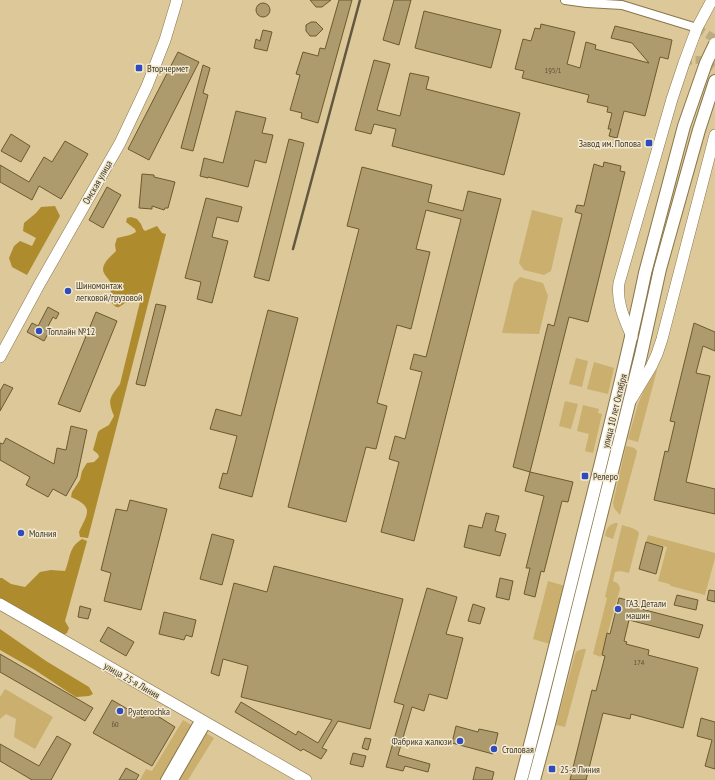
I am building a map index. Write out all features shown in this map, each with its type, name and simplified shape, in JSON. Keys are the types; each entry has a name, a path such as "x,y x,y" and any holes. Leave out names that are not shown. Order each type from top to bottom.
{"main road":[{"name":"Омская улица","path":"0,356 120,142 147,86 158,59 177,0"},
{"path":"632,337 618,300 619,283 672,99 697,28 712,0"},
{"name":"улица 10 лет Октября","path":"521,780 604,452 632,337 645,273 684,126 706,63 715,44"},
{"name":"улица 10 лет Октября","path":"534,780 641,356 660,269 699,130 715,81"},
{"path":"629,404 657,354 715,135"},
{"path":"641,356 646,359 651,359 657,354"},
{"name":"улица 25-я Линия","path":"0,604 306,780"}],"street":[{"path":"565,0 622,5 697,28"},
{"path":"165,780 204,721"},
{"path":"174,780 204,721"}],"shaded area":[{"path":"55,206 60,216 27,275 12,267 9,258 14,246 20,241 32,246 36,238 23,231 24,223 41,207"},
{"path":"532,210 563,218 551,271 544,275 524,270 519,263"},
{"path":"131,217 137,219 145,231 157,226 162,233 166,234 88,538 80,537 79,532 85,520 87,511 83,504 71,497 72,492 80,480 82,471 87,463 94,462 99,457 93,450 98,432 109,425 114,416 110,402 120,384 140,302 134,297 118,307 115,306 109,298 111,289 110,281 103,270 106,261 116,251 115,245 117,238 136,232 135,229 126,222 127,218"},
{"path":"520,277 543,283 548,296 539,334 502,333 514,283"},
{"path":"576,358 588,361 582,387 569,384"},
{"path":"594,362 614,368 608,394 587,389"},
{"path":"656,370 638,442 628,439 638,404 644,390"},
{"path":"565,401 578,404 571,429 559,426"},
{"path":"583,405 599,409 598,413 602,414 593,453 585,451 589,434 577,431"},
{"path":"626,446 634,448 637,452 620,515 614,508 613,503"},
{"path":"615,523 618,523 613,539 605,536 608,528"},
{"path":"622,525 634,529 639,533 629,573 620,571 615,572 613,581 618,584 620,589 601,657 593,654 607,598 605,597"},
{"path":"648,535 715,553 705,595 658,581 667,547 646,542"},
{"path":"82,539 87,541 65,621 69,628 67,633 63,635 0,599 0,578 11,584 25,587 40,572 51,570 65,571 72,549 77,542"},
{"path":"548,581 565,586 550,644 533,639"},
{"path":"0,629 46,661 89,687 93,694 89,696 76,697 35,670 0,650"},
{"path":"586,649 565,727 556,725 575,654 577,651"},
{"path":"5,689 53,717 35,749 14,737 16,719 6,714 0,719 0,697"},
{"path":"183,720 214,738 188,780 140,780 146,769 152,771"}],"building":[{"path":"310,0 331,0 322,7 316,7"},
{"path":"339,0 352,0 318,123 301,118 302,113 290,110 300,75 296,74 303,52 318,56 320,48 325,49"},
{"path":"394,0 411,0 399,45 383,40"},
{"path":"260,3 266,3 270,7 270,13 266,17 260,17 256,13 256,7"},
{"path":"424,11 501,30 491,68 415,48"},
{"path":"311,22 316,22 323,29 316,36 310,36 306,31 306,25"},
{"path":"541,24 575,32 567,64 580,68 586,42 596,45 595,49 649,63 632,43 611,38 615,26 672,40 668,59 660,57 645,116 624,111 617,138 609,136 611,129 608,129 612,113 607,112 608,107 587,102 589,95 522,78 524,71 515,69 523,39 531,41 535,28 540,29"},
{"path":"263,30 272,32 267,51 254,48 256,39 260,41"},
{"path":"178,52 199,62 149,160 128,149"},
{"path":"374,60 390,64 377,110 400,116 410,73 429,77 426,89 520,113 504,175 392,146 396,129 374,124 371,134 355,130"},
{"path":"203,65 210,68 203,93 208,95 193,151 181,148"},
{"path":"236,111 266,118 262,133 273,135 266,163 255,160 248,187 200,176 204,158 223,163"},
{"path":"11,134 30,146 21,162 1,151"},
{"path":"289,139 304,143 269,281 254,277"},
{"path":"65,141 88,154 61,199 39,186 32,200 0,182 0,165 29,182 44,157 52,162"},
{"path":"604,162 621,166 620,171 625,172 588,322 569,317 530,472 513,467 548,324 554,326 582,214 575,212 577,205 584,206 594,164 603,167"},
{"path":"362,167 432,185 428,202 463,211 468,191 501,199 414,541 381,532 399,462 389,459 395,436 405,439 422,372 410,369 414,354 426,357 461,219 426,210 416,249 430,252 411,329 397,325 377,403 387,406 376,449 366,447 346,522 288,507 359,229 347,226"},
{"path":"142,174 154,175 154,177 175,182 168,208 165,208 164,210 152,206 152,209 139,208"},
{"path":"107,187 121,195 103,228 89,220"},
{"path":"206,198 242,207 238,222 217,217 212,237 228,241 212,303 197,299 201,282 185,278"},
{"path":"156,304 166,306 145,386 136,384"},
{"path":"48,307 59,313 56,319 53,317 46,330 49,332 44,341 27,332 32,323 38,326"},
{"path":"268,310 298,318 252,497 219,488 223,473 227,474 237,436 210,429 216,409 241,416"},
{"path":"96,312 117,321 80,412 58,404"},
{"path":"694,323 715,332 715,351 703,346 696,373 710,376 686,482 715,489 715,514 654,500 665,451 668,452 675,422 670,421"},
{"path":"4,384 13,388 0,411 0,391"},
{"path":"71,426 87,430 77,477 66,496 53,489 48,497 26,485 30,477 0,460 0,443 3,444 6,438 54,464 57,448 66,450"},
{"path":"530,472 573,482 568,502 562,501 544,572 541,571 535,597 524,594 530,568 526,568 544,496 525,491"},
{"path":"130,500 167,509 141,610 104,601 111,573 101,570 116,509 127,511"},
{"path":"486,513 499,516 495,531 506,534 500,556 464,547 469,525 482,528"},
{"path":"212,534 234,540 222,585 200,579"},
{"path":"646,542 663,547 656,574 639,569"},
{"path":"274,566 403,599 370,729 338,721 322,748 327,750 321,759 303,749 301,751 235,712 241,702 296,735 298,731 318,743 332,720 241,697 248,666 223,659 219,676 211,673 234,583 267,592"},
{"path":"500,578 513,581 509,600 496,597"},
{"path":"427,588 457,597 446,634 463,638 447,699 429,694 424,711 412,707 398,755 430,764 428,772 405,766 403,771 386,767 404,705 394,702"},
{"path":"709,590 715,591 715,602 707,600"},
{"path":"677,595 698,600 696,610 674,605"},
{"path":"619,598 627,600 626,605 703,625 699,638 629,620 624,641 627,642 626,644 649,650 648,655 698,668 683,728 631,714 630,719 603,713 586,780 570,780 592,690 596,691 605,656 602,655 607,633 610,634"},
{"path":"473,604 485,608 480,624 468,621"},
{"path":"80,606 91,609 88,619 78,617"},
{"path":"164,612 196,620 192,637 186,635 184,640 159,634"},
{"path":"108,627 134,642 126,656 100,641"},
{"path":"0,654 93,708 85,721 0,672"},
{"path":"112,700 143,718 148,710 175,727 152,766 93,733"},
{"path":"701,718 715,722 715,769 705,766 712,740 697,736"},
{"path":"456,726 478,732 479,729 498,733 493,754 452,743"},
{"path":"57,736 71,744 51,780 32,780 0,761 0,744 39,766"},
{"path":"365,738 371,739 368,750 362,748"},
{"path":"353,753 366,756 363,767 350,764"},
{"path":"476,767 494,772 492,780 473,780"},
{"path":"126,768 139,775 136,780 119,780"}],"tunnel":[{"path":"697,28 715,39"},
{"path":"684,63 692,60 700,60 715,68"}],"railway":[{"path":"293,249 360,0"}],"place":[{"name":"Вторчермет","path":"139,68"},
{"name":"Завод им. Попова","path":"649,143"},
{"name":"Шиномонтаж легковой/грузовой","path":"68,291"},
{"name":"Топлайн №12","path":"39,331"},
{"name":"Релеро","path":"585,476"},
{"name":"Молния","path":"21,533"},
{"name":"ГАЗ. Детали машин","path":"618,609"},
{"name":"Pyaterochka","path":"120,711"},
{"name":"Фабрика жалюзи","path":"460,741"},
{"name":"Столовая","path":"494,749"},
{"name":"25-я Линия","path":"552,769"}]}
